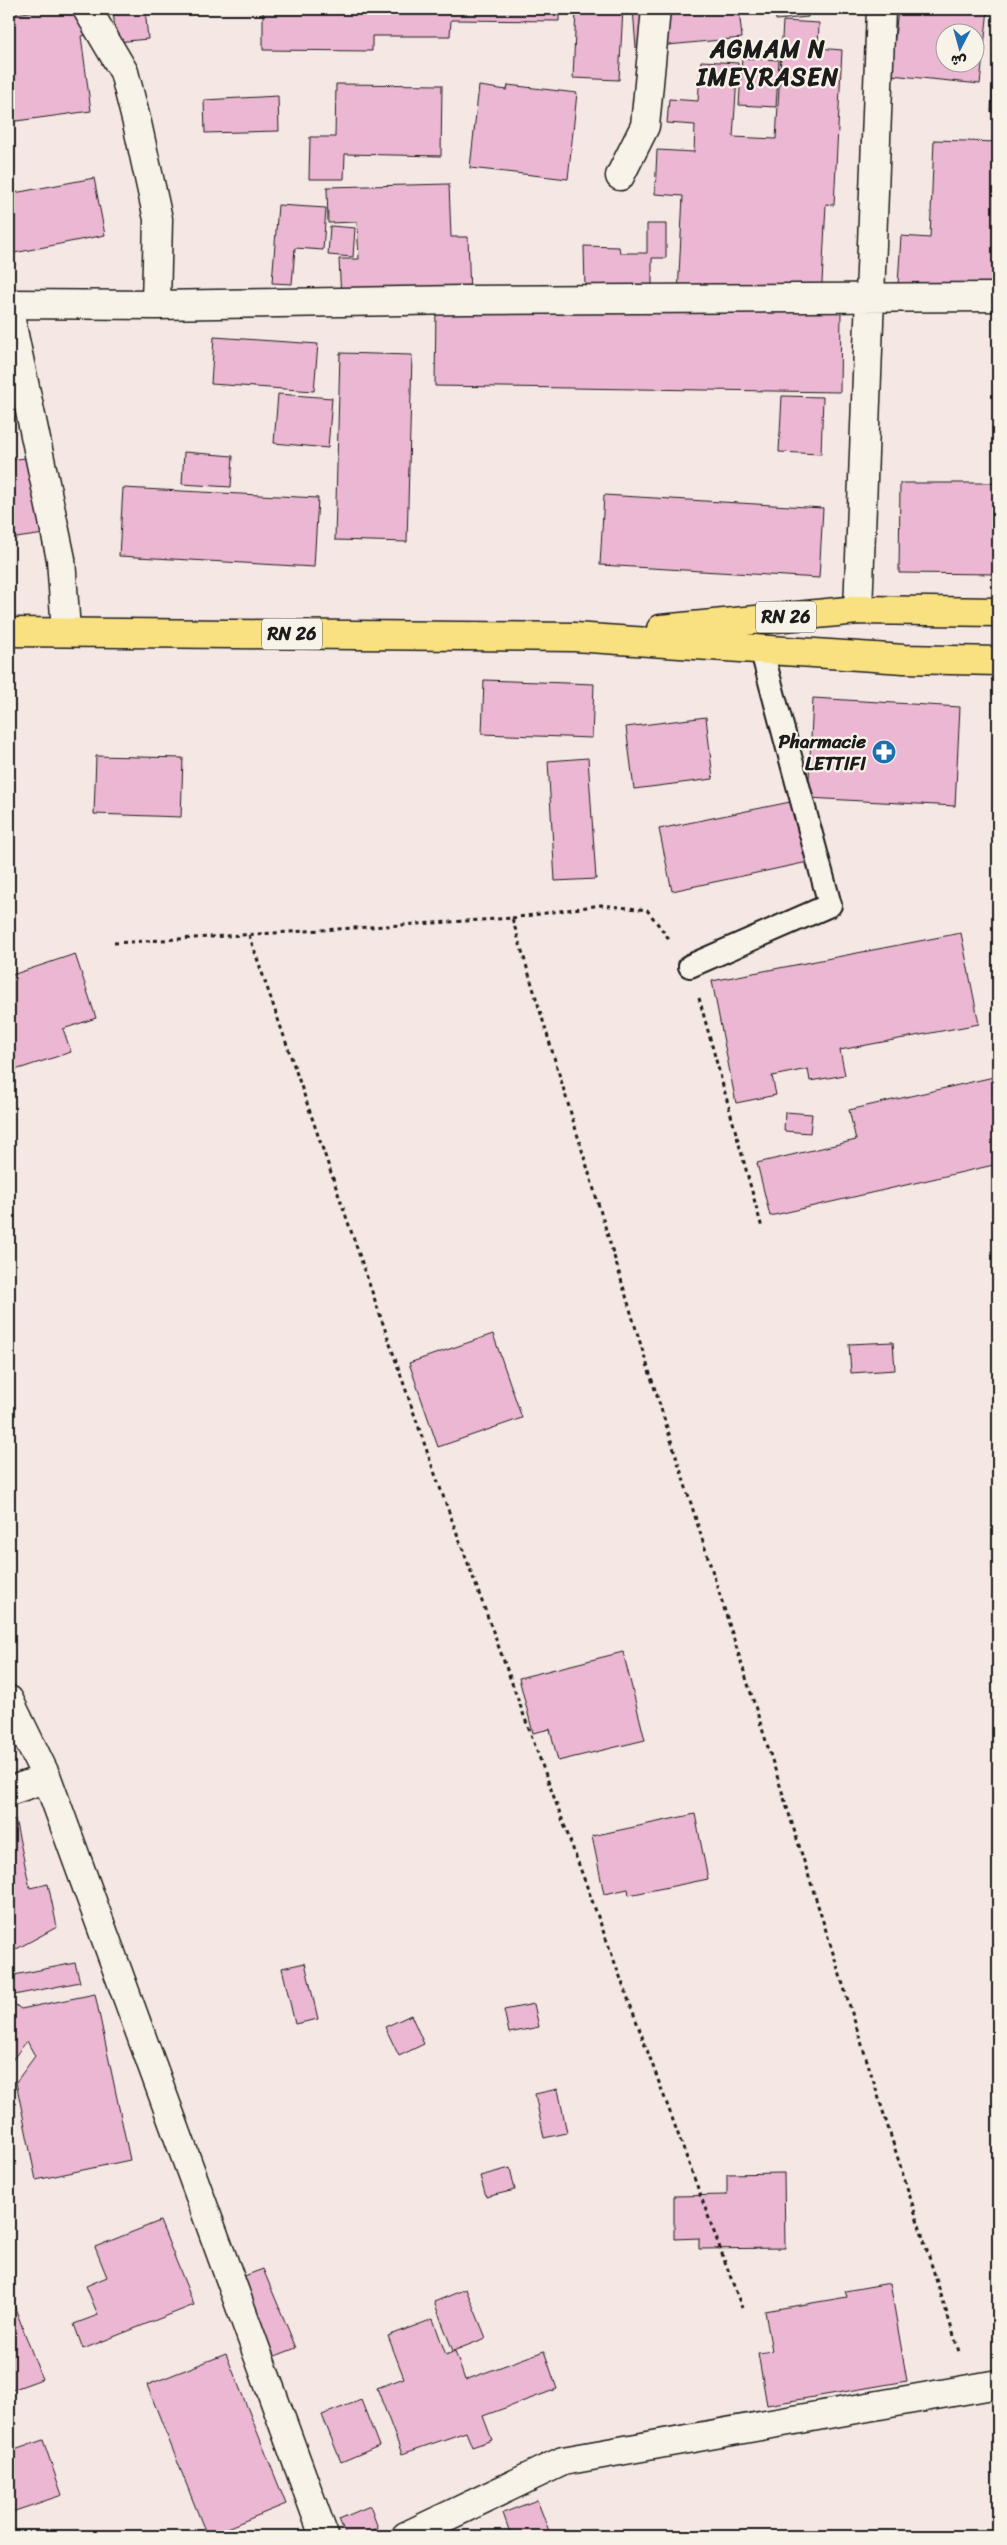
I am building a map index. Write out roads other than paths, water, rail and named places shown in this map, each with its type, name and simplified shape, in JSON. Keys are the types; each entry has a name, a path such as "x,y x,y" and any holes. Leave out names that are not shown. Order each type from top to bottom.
{"main road":[{"name":"RN 26","path":"574,637 858,610 998,612"},
{"name":"RN 26","path":"9,632 66,631 574,637 904,659 998,660"}],"street":[{"path":"87,9 124,72 137,123 158,218 156,305"},
{"path":"620,176 645,126 656,9"},
{"path":"858,610 881,9"},
{"path":"9,304 156,305 464,300 998,297"},
{"path":"9,310 61,559 66,631"},
{"path":"9,1700 46,1778 324,2536"},
{"path":"9,1791 46,1778"},
{"path":"406,2536 563,2462 998,2384"}],"lane":[{"path":"690,966 830,905 761,648"}],"place":[{"name":"Pharmacie LETTIFI","path":"884,752"}],"district":[{"name":"AGMAM N IMEƔRASEN","path":"768,63"}]}
